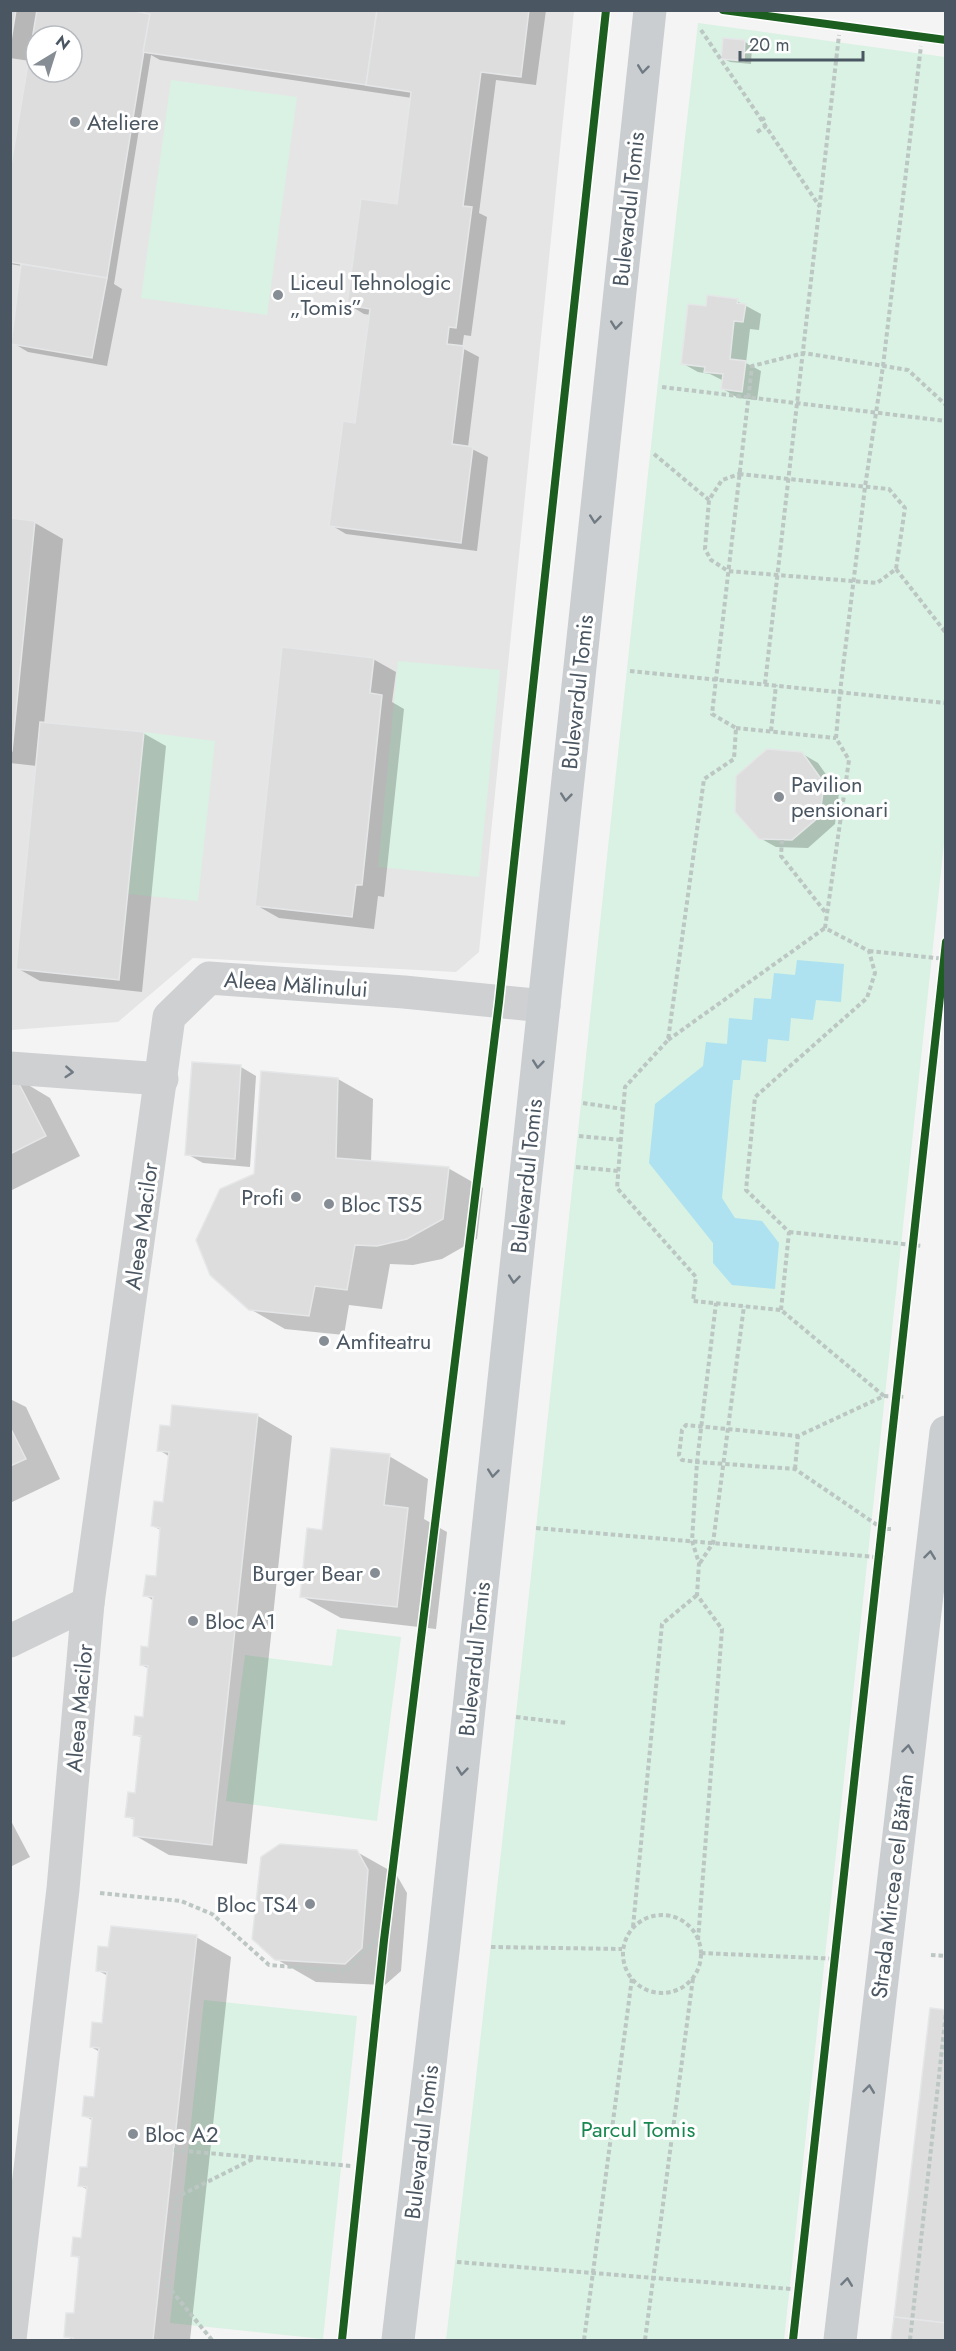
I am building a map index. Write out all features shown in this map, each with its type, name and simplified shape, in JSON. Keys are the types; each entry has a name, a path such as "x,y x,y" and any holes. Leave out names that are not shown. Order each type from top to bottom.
{"main road":[{"name":"Bulevardul Tomis","path":"398,2340 444,1943 650,10"},
{"name":"Strada Mircea cel Bătrân","path":"840,2340 945,1432"}],"street":[{"name":"Aleea Mălinului","path":"162,1079 169,1017 209,978 404,992 544,1006"},
{"path":"10,1068 162,1079"},
{"name":"Aleea Macilor","path":"10,2338 63,1889 88,1603 162,1079"},
{"path":"10,1641 88,1603"}],"path":[{"path":"701,30 820,208"},
{"path":"765,684 799,403 839,35"},
{"path":"884,1396 781,1310 693,1301 696,1277 617,1188 625,1087 668,1040 825,928 849,760 836,738 840,692 865,487 883,366 921,46"},
{"path":"761,120 767,117"},
{"path":"757,132 766,126"},
{"path":"836,738 736,728 712,714 752,366 804,353 908,370 945,405"},
{"path":"662,387 945,421"},
{"path":"654,454 709,500"},
{"path":"896,569 877,583 728,571 711,560 705,549 709,500 722,480 739,474 790,481 889,489 904,508 896,569 945,633"},
{"path":"630,671 945,703"},
{"path":"771,731 776,685"},
{"path":"668,1040 704,779 734,759 736,728"},
{"path":"782,840 781,856 827,913"},
{"path":"825,928 869,951 945,956 942,971"},
{"path":"869,951 875,973 867,998 755,1097 746,1190 789,1232 923,1246"},
{"path":"583,1103 623,1109"},
{"path":"579,1136 621,1140"},
{"path":"576,1167 619,1171"},
{"path":"781,1310 789,1232"},
{"path":"911,1257 913,1233"},
{"path":"645,2340 693,1978 699,1967 701,1953 699,1940 722,1629 696,1595 699,1563 692,1541 697,1462 717,1303"},
{"path":"699,1563 713,1543 744,1306"},
{"path":"894,1407 896,1384"},
{"path":"887,1529 795,1469 682,1460 679,1455 682,1430 686,1425 798,1436 884,1396 906,1397"},
{"path":"795,1469 798,1436"},
{"path":"881,1539 887,1529 884,1518"},
{"path":"536,1528 883,1558"},
{"path":"877,1569 883,1558 880,1548"},
{"path":"633,1927 662,1624 696,1595"},
{"path":"516,1718 567,1723"},
{"path":"63,1889 181,1901 212,1914 269,1965 346,1971 376,1940 384,1940"},
{"path":"693,1978 676,1990 657,1993 646,1990 632,1978 623,1961 622,1949 633,1927 644,1919 656,1916 668,1916 681,1920 699,1940"},
{"path":"383,1952 386,1928"},
{"path":"491,1947 622,1949"},
{"path":"833,1970 837,1959 836,1947"},
{"path":"701,1953 837,1959"},
{"path":"931,1955 945,1956"},
{"path":"584,2340 632,1978"},
{"path":"910,2340 945,2012"},
{"path":"174,2150 351,2166"},
{"path":"212,2340 166,2284 177,2197 255,2157"},
{"path":"457,2262 800,2290"},
{"path":"797,2300 800,2290 799,2278"}],"shaded area":[{"name":"Liceul Tehnologic „Tomis”","path":"10,11 574,11 479,952 456,972 193,958 118,1022 11,1030"}],"green space":[{"name":"Parcul Tomis","path":"698,23 945,57 945,834 784,2340 446,2340 511,1761"},
{"path":"171,80 297,97 267,315 141,298"},
{"path":"398,661 500,670 479,877 378,867"},
{"path":"144,732 215,741 198,901 128,894"},
{"path":"337,1629 401,1637 377,1821 226,1801 245,1655 332,1666"},
{"path":"204,2000 357,2016 323,2339 170,2323"}],"water":[{"path":"797,960 844,964 841,1002 816,1000 813,1020 791,1018 789,1041 768,1039 766,1062 742,1060 740,1080 733,1080 722,1198 735,1218 762,1221 779,1243 775,1289 732,1285 713,1263 713,1243 649,1163 655,1104 703,1066 706,1042 727,1044 729,1018 752,1020 754,998 771,999 774,973 795,975"}],"building":[{"path":"10,10 16,10 10,47"},
{"name":"Ateliere","path":"37,10 131,10 150,14 107,278 10,262 10,171 25,84 84,84 84,24 35,24"},
{"path":"131,10 377,10 366,85 143,52 150,14"},
{"path":"377,10 529,10 521,77 481,72 463,206 472,207 456,328 449,327 447,344 464,346 452,444 473,447 461,543 329,526 343,421 355,423 370,309 347,305 361,199 397,204 411,92 366,85"},
{"path":"723,38 745,40 744,61 721,59"},
{"path":"21,264 107,278 92,358 11,344"},
{"path":"707,295 738,299 737,303 746,304 743,322 734,321 730,359 746,361 742,392 721,389 723,374 704,372 705,367 681,364 688,304 706,306"},
{"path":"10,518 35,521 12,751 10,751"},
{"path":"282,647 374,658 370,693 382,695 362,885 356,885 352,917 255,906"},
{"path":"40,722 144,732 119,980 16,969"},
{"name":"Pavilion pensionari","path":"767,749 802,752 824,783 820,816 792,840 759,839 735,812 736,776"},
{"path":"192,1062 241,1065 235,1159 185,1155"},
{"name":"Bloc TS5","path":"261,1071 338,1078 336,1158 449,1167 443,1219 407,1239 377,1246 355,1245 347,1290 315,1286 309,1316 249,1310 210,1275 196,1240 220,1189 254,1174"},
{"path":"15,1076 46,1136 10,1154 10,1078"},
{"name":"Bloc A1","path":"172,1405 258,1414 212,1845 133,1836 134,1818 125,1817 128,1792 135,1793 141,1736 133,1735 135,1716 143,1717 148,1666 140,1665 141,1646 148,1647 153,1597 143,1596 146,1575 156,1576 160,1528 151,1526 154,1501 163,1502 169,1452 157,1451 160,1425 170,1426"},
{"path":"10,1427 26,1459 10,1466"},
{"path":"331,1448 390,1454 384,1505 408,1508 397,1607 300,1597 307,1528 322,1530"},
{"name":"Bloc TS4","path":"280,1844 357,1850 368,1870 362,1948 345,1964 275,1960 252,1939 261,1857"},
{"name":"Bloc A2","path":"111,1926 197,1935 153,2340 73,2340 73,2338 64,2337 66,2313 74,2313 79,2257 71,2256 73,2237 81,2238 87,2187 78,2186 80,2167 87,2167 92,2118 82,2116 84,2096 94,2097 99,2048 90,2047 92,2022 102,2023 107,1972 96,1971 98,1946 108,1947"},
{"path":"930,2008 946,2010 946,2323 894,2317"},
{"path":"894,2317 946,2323 946,2340 891,2340"}],"cycle path":[{"path":"342,2340 384,1940 499,1002 606,10"},
{"path":"723,10 946,40"},
{"path":"793,2340 946,942"}],"place":[{"name":"Ateliere","path":"75,122"},
{"name":"Liceul Tehnologic „Tomis”","path":"278,295"},
{"name":"Pavilion pensionari","path":"779,797"},
{"name":"Profi","path":"296,1197"},
{"name":"Bloc TS5","path":"329,1204"},
{"name":"Amfiteatru","path":"324,1341"},
{"name":"Burger Bear","path":"375,1573"},
{"name":"Bloc A1","path":"193,1621"},
{"name":"Bloc TS4","path":"310,1904"},
{"name":"Bloc A2","path":"133,2134"}]}
